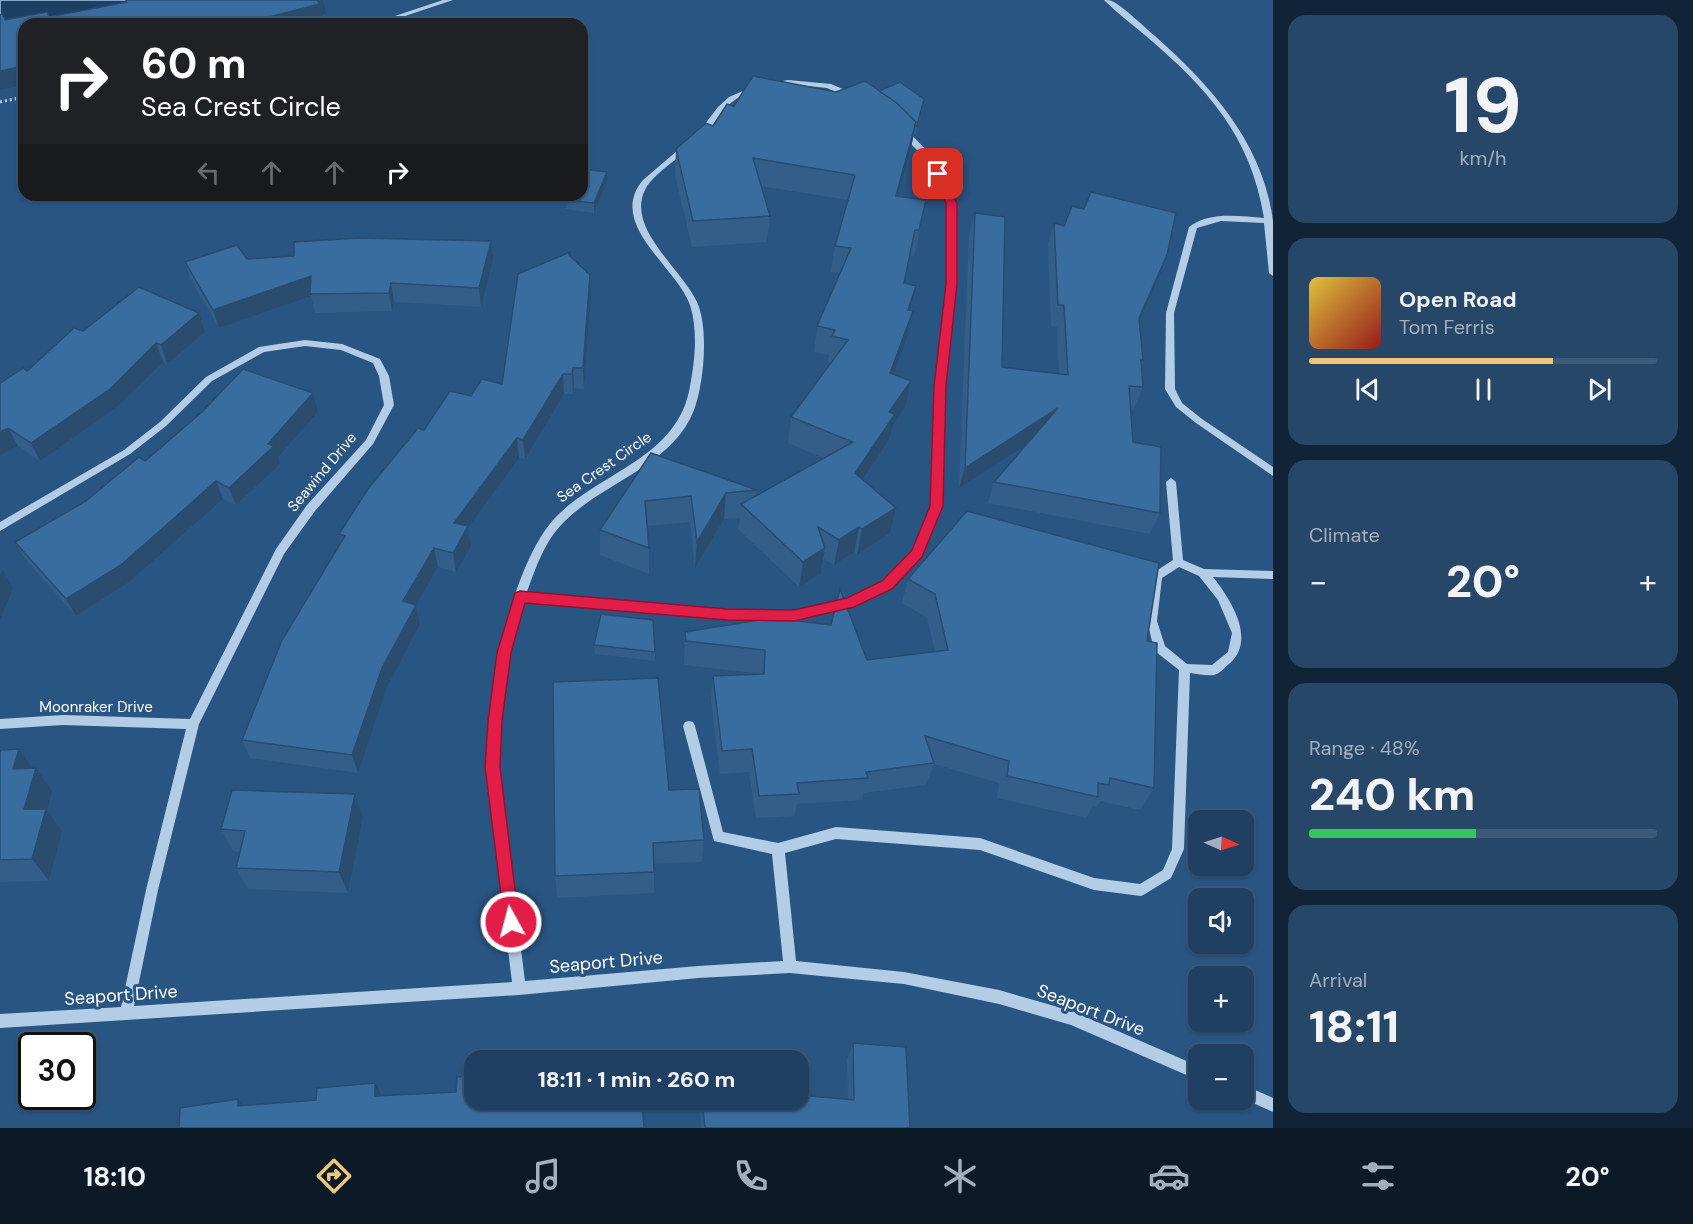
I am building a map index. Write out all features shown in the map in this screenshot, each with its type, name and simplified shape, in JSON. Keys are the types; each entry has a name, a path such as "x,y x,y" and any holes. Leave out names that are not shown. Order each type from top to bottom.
{"street":[{"path":"393,18 450,0"},
{"path":"1107,0 1145,30 1185,68 1239,134 1255,165 1269,222 1273,273"},
{"name":"Sea Crest Circle","path":"519,988 492,767 495,721 504,653 520,597 540,545 562,517 671,439 689,412 698,373 698,338 694,304 676,273 641,231 635,208 642,187 707,130 726,102 755,87 788,82 828,86 861,100 897,125 930,159 952,203 951,284 940,386 937,506 917,553 887,585 849,603 794,615 727,615 520,597"},
{"path":"1269,222 1221,217 1207,219 1193,226 1170,313 1170,389 1179,405 1273,472"},
{"name":"Seawind Drive","path":"0,527 127,452 163,424 209,379 262,349 305,343 342,347 377,361 384,375 389,405 370,442 311,508 280,552 193,724 152,891 126,1013"},
{"path":"1171,482 1178,562"},
{"path":"1178,562 1203,573 1273,575"},
{"path":"1178,562 1157,576 1152,621 1160,649 1185,668 1214,670 1233,654 1237,633 1222,598 1203,573"},
{"path":"689,726 718,837 778,849 836,833 980,844 1094,884 1141,890 1167,874 1178,849 1185,668"},
{"name":"Moonraker Drive","path":"0,724 63,720 193,724"},
{"path":"778,849 790,967"},
{"name":"Seaport Drive","path":"0,1021 519,988 698,972 790,967 904,978 999,997 1072,1018 1188,1069"},
{"path":"1254,1096 1273,1105"}],"path":[{"path":"0,102 18,98"}],"water":[{"path":"0,0 296,0 92,18 18,18 18,36 0,71"}],"building":[{"path":"126,0 317,0 320,4 265,18 18,18 18,67 0,71 0,15 3,14 5,20 47,12 49,17 127,2"},
{"path":"753,76 836,92 865,81 897,103 916,122 896,196 926,200 919,230 915,230 904,283 916,286 908,310 913,311 890,373 911,381 889,412 895,414 855,473 896,508 839,540 818,527 825,548 803,562 741,504 853,442 791,417 848,340 832,336 835,330 817,326 851,248 835,246 855,175 753,158 770,216 693,221 676,149 706,123 713,126 727,104 734,106"},
{"path":"900,82 924,99 917,126 916,122 897,103 879,91"},
{"path":"588,170 607,172 594,203 575,201 588,201"},
{"path":"1091,192 1176,213 1167,255 1139,318 1143,387 1129,386 1133,442 1161,447 1160,513 994,482 1058,408 965,468 975,213 1005,217 1002,367 1068,375 1064,305 1058,305 1054,223 1064,226 1072,206 1084,209"},
{"path":"358,238 491,241 479,288 391,283 389,293 310,294 311,276 213,310 185,262 237,245 247,259 294,256 294,242"},
{"path":"570,252 569,255 590,275 583,368 573,368 572,374 563,374 523,440 517,438 454,523 468,526 453,553 434,548 403,601 416,605 382,668 352,755 242,740 282,640 345,536 339,534 368,489 418,428 424,430 450,391 471,396 482,379 502,384 518,274"},
{"path":"139,287 199,313 161,345 156,343 110,389 31,443 8,428 0,432 0,383 23,368 27,371 74,328 83,331"},
{"path":"243,369 313,393 268,444 274,446 229,488 216,481 121,565 66,599 15,542 86,501 139,457 145,461 202,412"},
{"path":"651,453 757,490 726,493 697,542 691,496 645,501 649,548 600,530"},
{"path":"967,511 1159,563 1147,641 1157,643 1154,788 1110,778 1109,785 1098,783 1098,797 1007,776 1009,761 925,736 934,763 866,772 868,778 797,783 799,794 759,796 752,749 722,751 713,676 764,674 765,650 686,641 685,632 772,618 831,625 840,589 867,660 948,650 935,594 908,579"},
{"path":"601,614 653,620 655,652 594,645"},
{"path":"658,678 669,790 699,789 704,840 653,843 654,872 555,876 553,682"},
{"path":"19,749 13,769 36,768 24,809 46,809 32,859 0,860 0,750"},
{"path":"232,790 355,794 339,872 236,868 245,831 221,829"},
{"path":"853,1043 906,1047 910,1128 705,1128 703,1110 809,1110 809,1096 854,1100"},
{"path":"457,1077 464,1077 464,1110 643,1110 644,1128 179,1128 180,1108 238,1099 238,1106 316,1100 317,1088 375,1083 375,1096 456,1092"}],"route":[{"path":"511,922 492,767 495,721 504,653 520,597 727,615 794,615 849,603 887,585 917,553 937,506 940,386 951,284 952,203 938,174"}]}
